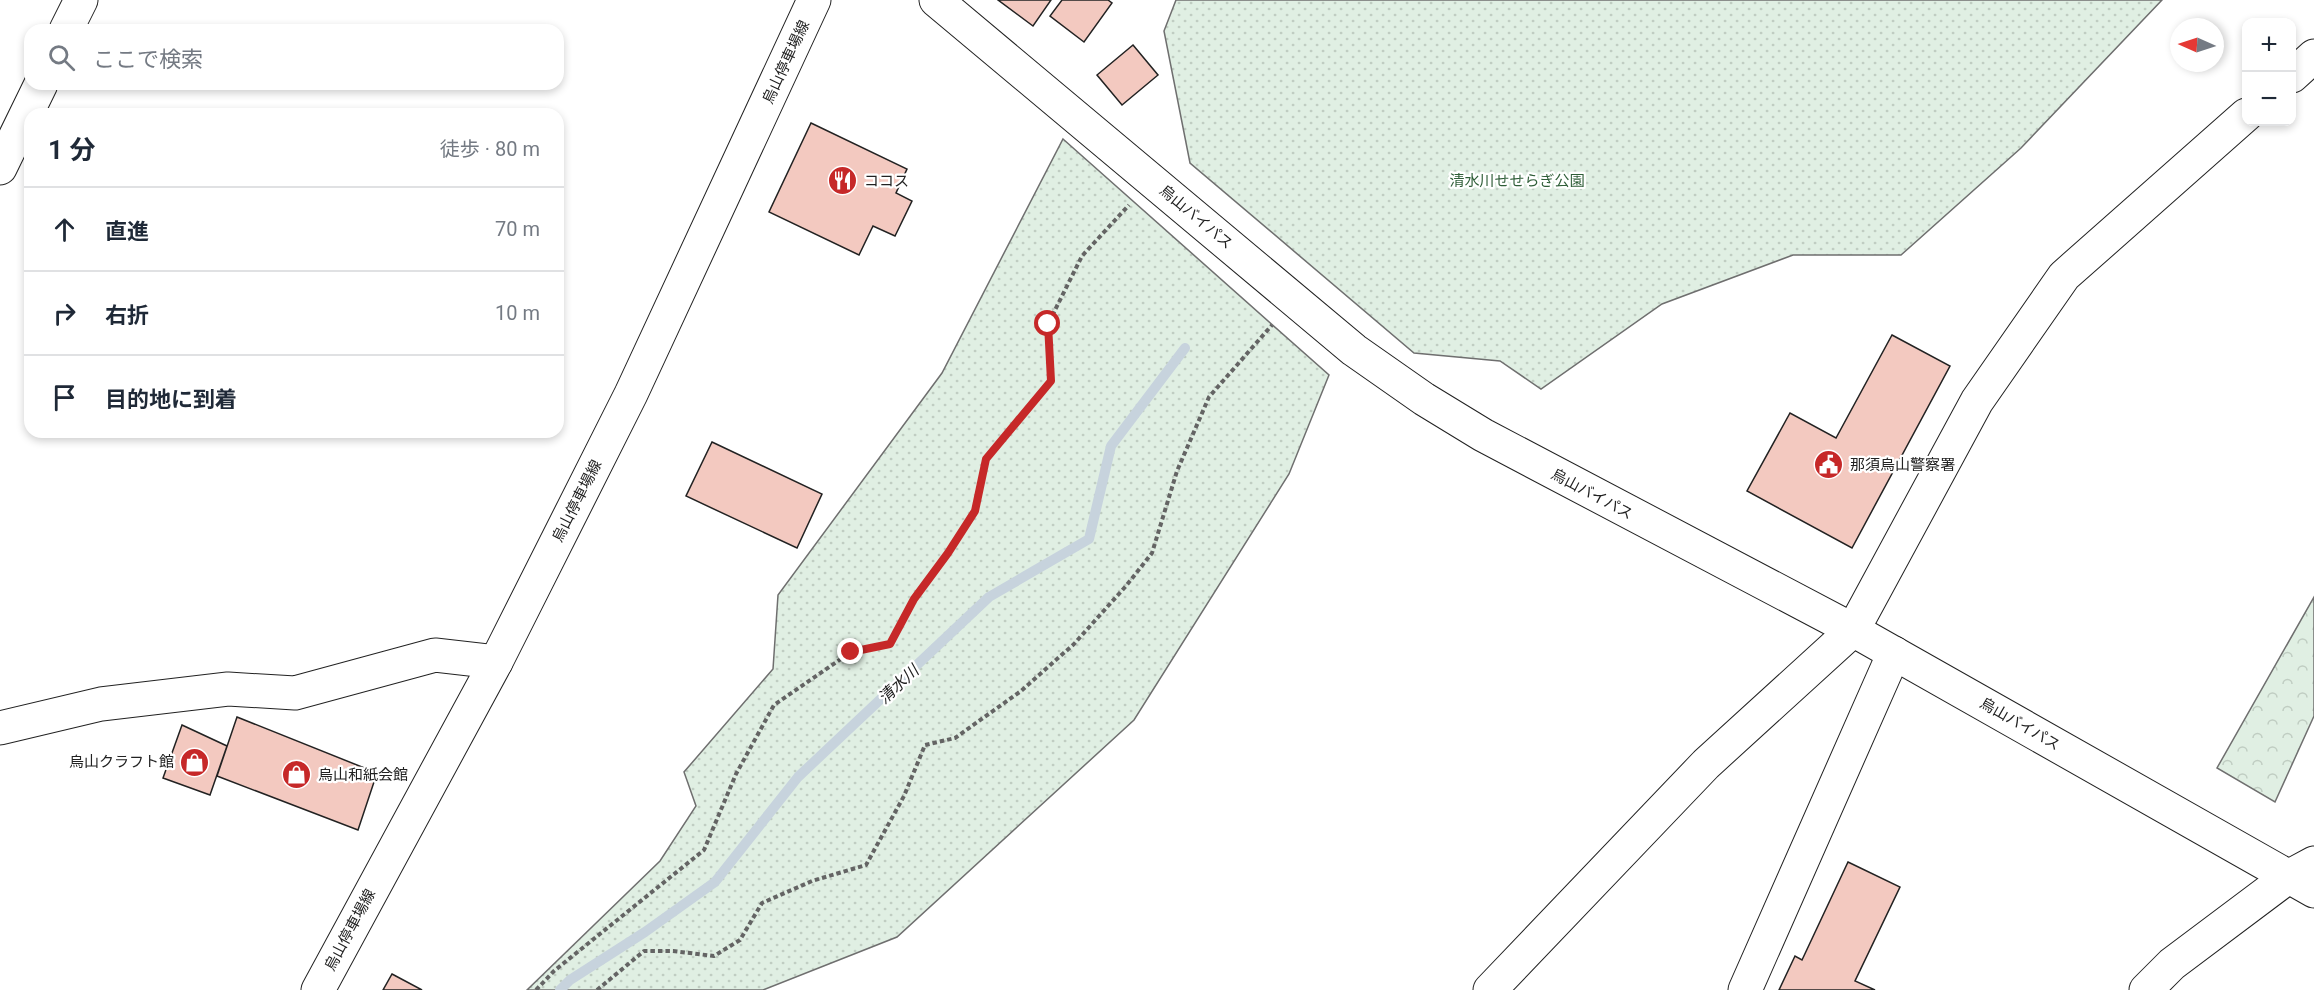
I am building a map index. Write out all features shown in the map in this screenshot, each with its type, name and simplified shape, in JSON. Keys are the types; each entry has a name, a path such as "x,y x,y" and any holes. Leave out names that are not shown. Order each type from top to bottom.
{"main road":[{"path":"69,24 81,0"},
{"name":"烏山停車場線","path":"318,990 496,662 631,394 814,0"},
{"name":"烏山バイパス","path":"936,0 1354,350 1424,399 1483,435 1853,630 2305,877"},
{"path":"2296,72 2314,56"},
{"path":"29,108 38,90"},
{"path":"0,168 24,119"},
{"path":"1490,990 1706,764 1853,630 1977,401 2064,276 2242,119"},
{"path":"1745,990 1894,653"},
{"path":"0,728 101,704 228,689 295,693 435,655 496,662"},
{"path":"2146,990 2172,964 2305,877"}],"path":[{"path":"536,990 554,971 704,850 736,774 774,705 851,652 890,644 914,599 975,511 986,459 1051,381 1048,324 1082,256 1152,180"},
{"path":"597,990 644,951 674,951 714,956 740,940 762,903 812,881 866,866 904,796 925,745 955,738 1021,691 1074,644 1152,553 1178,471 1209,397 1294,300"}],"green space":[{"name":"清水川せせらぎ公園","path":"1176,0 2162,0 2021,148 1901,255 1793,255 1662,304 1541,389 1500,361 1414,353 1190,163 1164,31"},
{"path":"1063,139 1329,375 1289,474 1134,720 897,937 763,990 527,990 660,861 696,806 684,772 773,669 778,595 942,373"},
{"path":"2314,597 2314,716 2275,802 2217,768"}],"building":[{"path":"998,0 1051,0 1033,26"},
{"path":"1062,0 1108,0 1112,3 1084,42 1050,16"},
{"path":"1133,45 1158,75 1122,105 1097,75"},
{"name":"ココス","path":"811,123 907,169 896,193 912,201 895,236 873,226 859,255 769,212"},
{"name":"那須烏山警察署","path":"1892,335 1950,366 1852,548 1747,491 1790,413 1836,438"},
{"path":"712,442 822,494 797,548 686,496"},
{"name":"烏山和紙会館","path":"237,717 377,773 358,830 217,776"},
{"name":"烏山クラフト館","path":"182,725 227,746 210,795 163,778"},
{"path":"1848,862 1900,887 1855,981 1875,990 1779,990 1795,956 1802,960"},
{"path":"392,974 422,990 383,990"}],"waterway":[{"name":"清水川","path":"560,990 570,980 645,932 715,882 798,777 989,597 1089,539 1111,446 1185,348"}],"place":[{"name":"ココス","path":"843,181"},
{"name":"那須烏山警察署","path":"1829,465"},
{"name":"烏山クラフト館","path":"195,762"},
{"name":"烏山和紙会館","path":"297,775"}],"route":[{"path":"851,652 890,644 914,599 975,511 986,459 1051,381 1048,324"}]}
